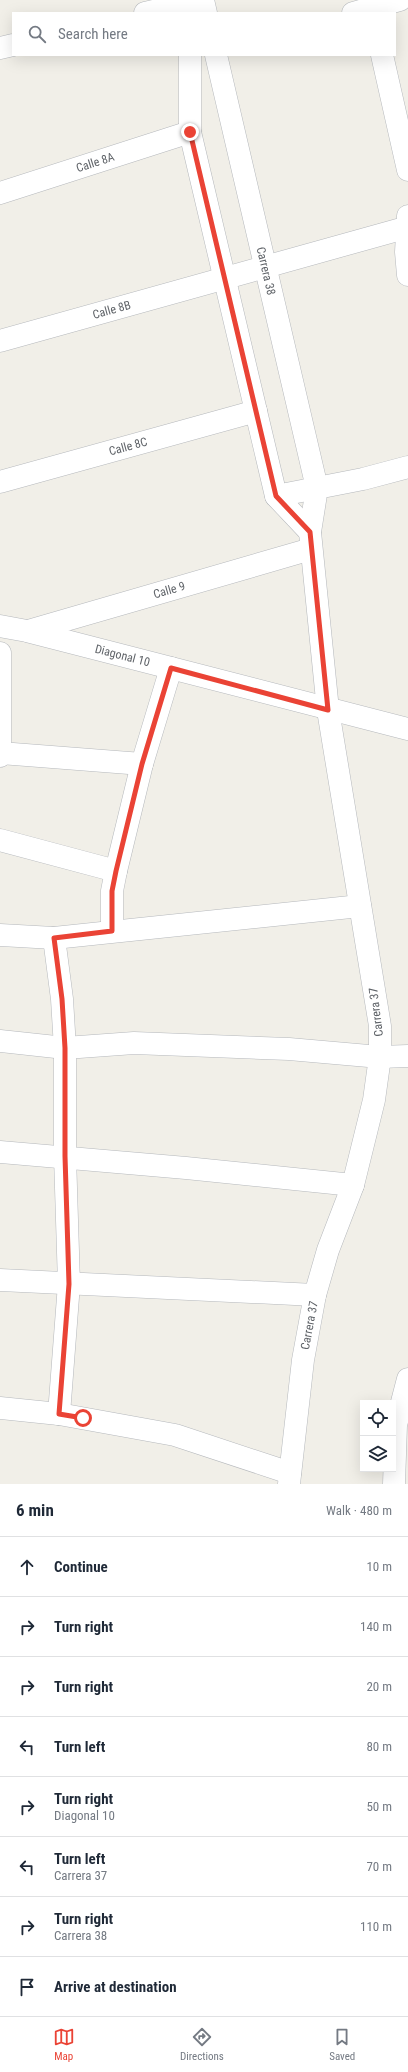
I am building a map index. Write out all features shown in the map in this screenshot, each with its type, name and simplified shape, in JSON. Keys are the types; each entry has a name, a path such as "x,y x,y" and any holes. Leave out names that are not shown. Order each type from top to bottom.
{"street":[{"path":"367,8 400,0"},
{"path":"150,12 191,4 204,12"},
{"path":"0,48 12,45"},
{"path":"206,56 190,58 190,132 276,496 310,540"},
{"name":"Carrera 38","path":"214,56 317,488"},
{"path":"382,56 408,170"},
{"name":"Calle 8A","path":"0,193 190,132"},
{"path":"224,278 407,223 406,252 408,275"},
{"name":"Calle 8B","path":"0,341 224,278"},
{"name":"Calle 8C","path":"0,482 256,411"},
{"path":"276,496 363,479 408,467"},
{"name":"Carrera 37","path":"290,1479 303,1360 315,1295 328,1250 353,1185 374,1100 380,1057 380,1026 328,710 310,540 317,488"},
{"name":"Calle 9","path":"27,631 310,540"},
{"name":"Diagonal 10","path":"0,626 27,631 328,710 408,729"},
{"path":"0,653 0,754 142,764"},
{"path":"112,931 112,891 116,871 142,764 171,668"},
{"path":"0,840 116,871"},
{"path":"0,935 54,938 112,931 316,912 360,906"},
{"path":"54,938 62,999 65,1048 65,1156 69,1284 59,1414"},
{"path":"0,1041 65,1048 134,1043 289,1049 380,1057 408,1056"},
{"path":"0,1152 65,1156 353,1185"},
{"path":"0,1280 315,1295"},
{"path":"394,1484 396,1425 408,1379"},
{"path":"0,1408 59,1414 175,1435 290,1479"}],"route":[{"path":"83,1418 59,1414 69,1284 65,1156 65,1048 62,999 54,938 112,931 112,891 116,871 142,764 171,668 328,710 310,532 276,496 190,132"}]}
